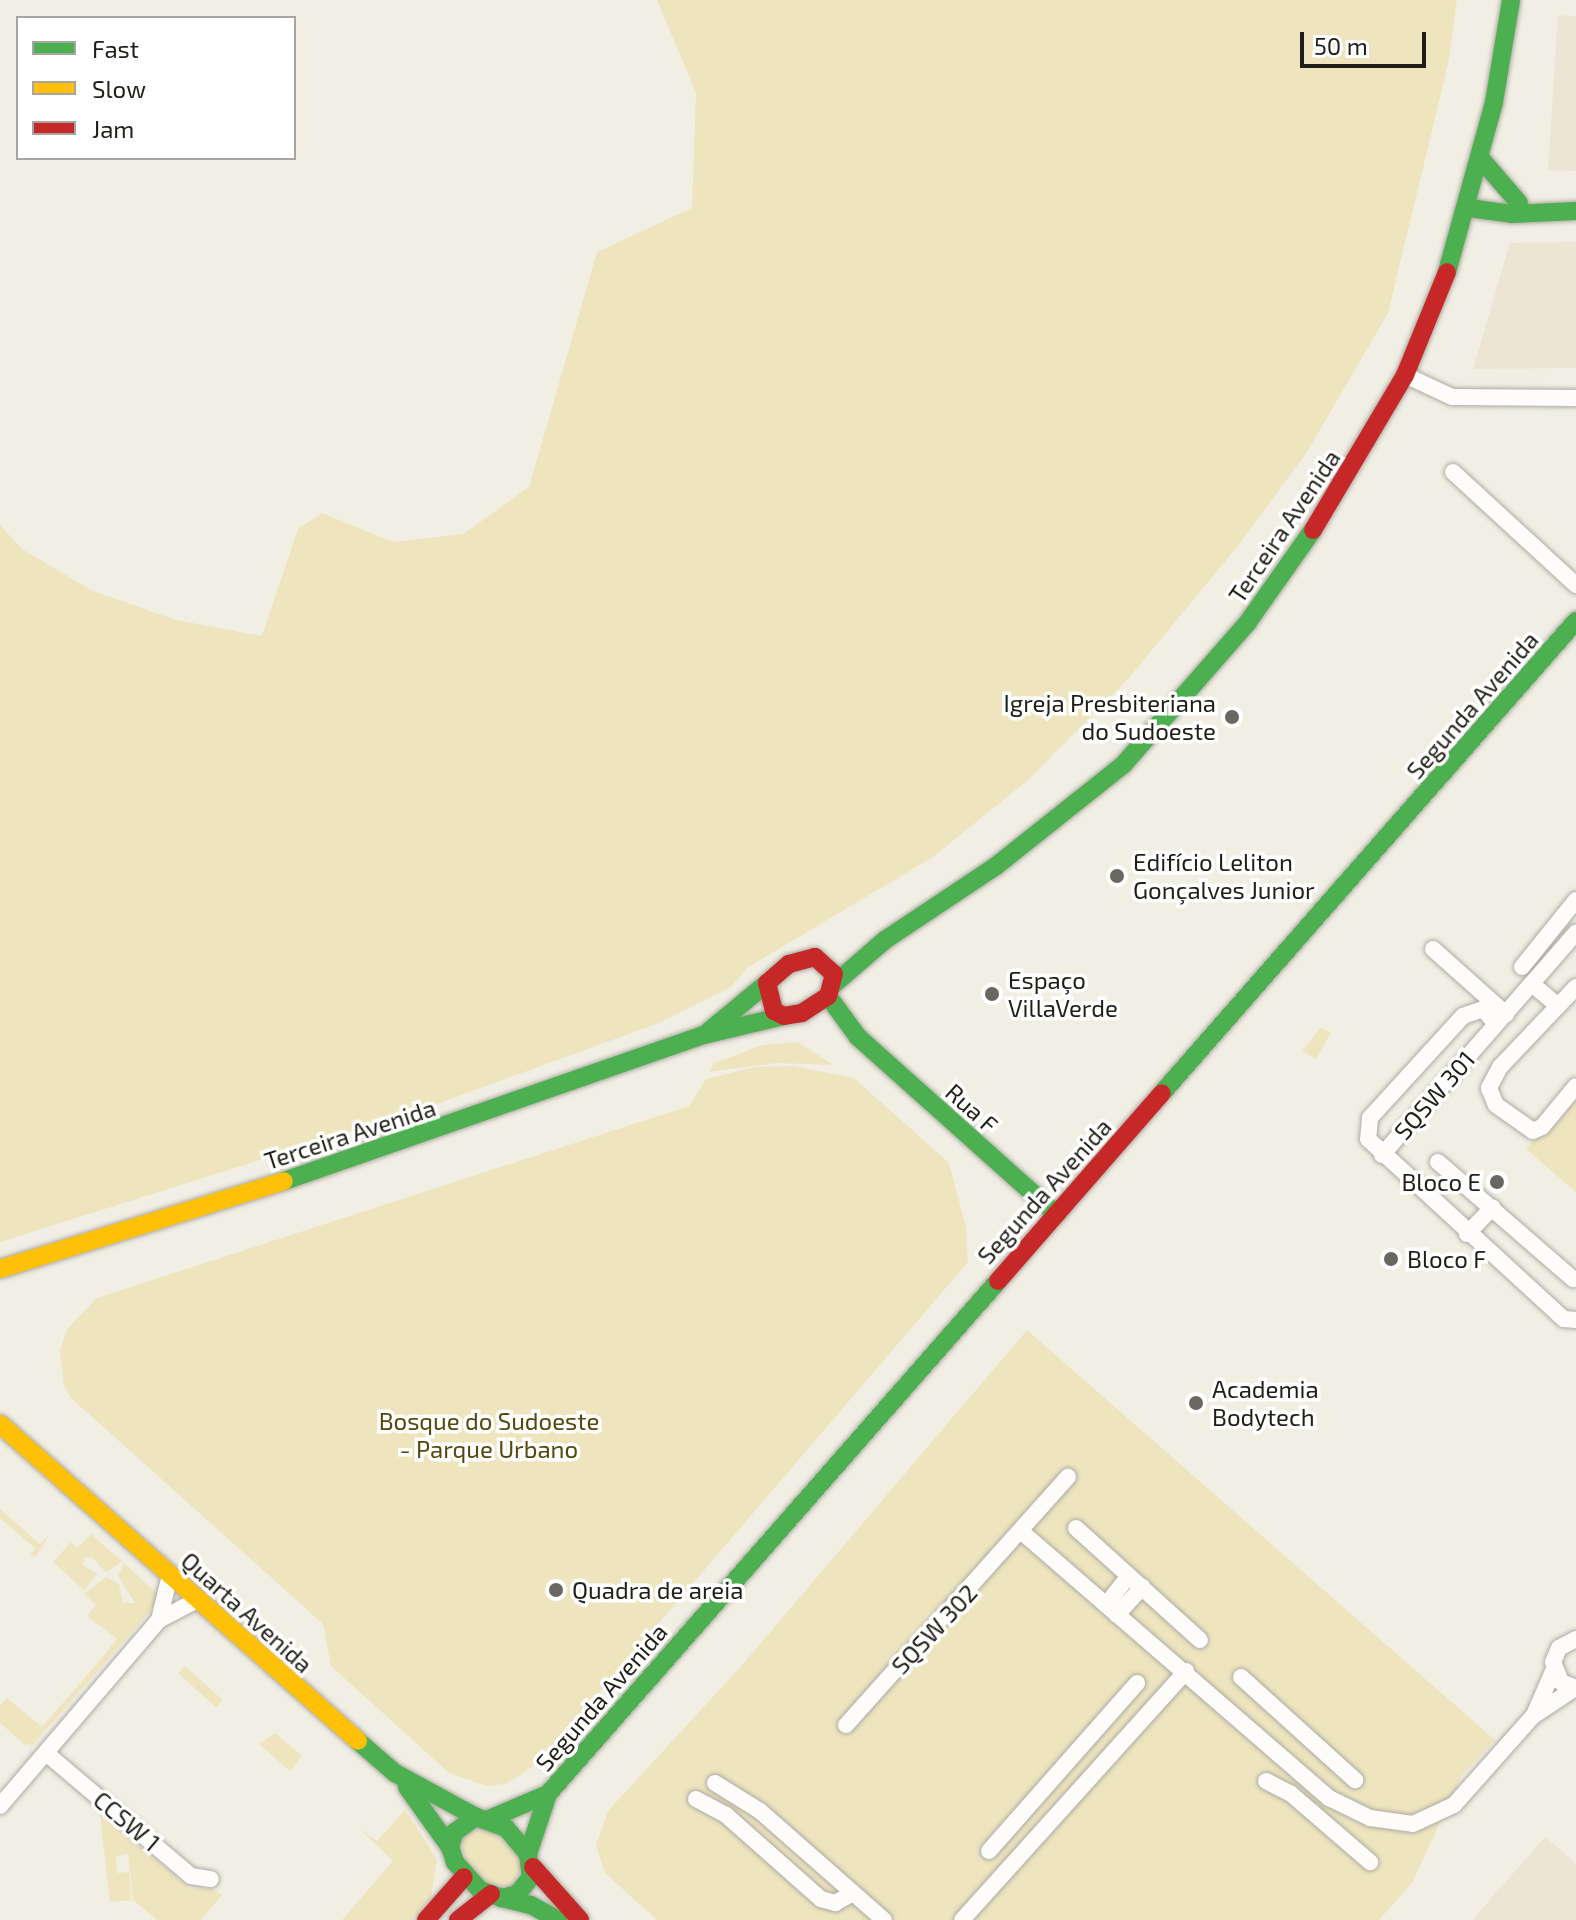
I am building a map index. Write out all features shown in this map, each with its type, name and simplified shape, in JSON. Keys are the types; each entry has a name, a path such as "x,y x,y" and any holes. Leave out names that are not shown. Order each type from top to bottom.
{"street":[{"name":"Terceira Avenida","path":"831,990 885,940 1052,824 1132,755 1248,622 1351,475 1405,375 1459,242 1481,159 1511,0"},
{"path":"1481,159 1516,209"},
{"path":"1470,202 1516,209 1576,211"},
{"path":"1459,242 1516,209"},
{"path":"1405,375 1452,397 1576,398"},
{"path":"1453,472 1576,585"},
{"name":"Segunda Avenida","path":"530,1860 548,1794 1576,621"},
{"path":"1522,967 1576,900"},
{"name":"SQSW 301","path":"1553,928 1572,937 1382,1155 1564,1319 1576,1320"},
{"name":"Terceira Avenida","path":"815,957 885,940"},
{"path":"1433,949 1501,1019"},
{"path":"815,957 829,966 831,990 793,1014 769,1001 767,983 789,964 815,957"},
{"name":"Terceira Avenida","path":"704,1035 767,983"},
{"path":"1532,984 1558,1006"},
{"path":"1576,987 1500,1067 1489,1088 1496,1105 1533,1131 1542,1127 1576,1086"},
{"name":"Rua F","path":"831,990 858,1037 1056,1214"},
{"path":"1382,1155 1368,1139 1370,1118 1463,1016 1483,1009 1501,1019"},
{"name":"Terceira Avenida","path":"3,1271 440,1129 704,1035 793,1014"},
{"name":"Rua F","path":"793,1014 858,1037"},
{"path":"1438,1162 1573,1279"},
{"path":"1467,1234 1493,1207"},
{"name":"Quarta Avenida","path":"0,1424 395,1773 482,1818"},
{"name":"SQSW 302","path":"846,1725 1023,1533 1068,1477"},
{"path":"1076,1528 1200,1640"},
{"path":"1023,1533 1259,1732 1329,1798 1370,1818 1413,1824 1432,1818 1454,1805 1533,1716 1576,1688"},
{"path":"159,1620 170,1575"},
{"path":"1112,1610 1136,1581"},
{"path":"0,1806 159,1620 199,1599"},
{"path":"1533,1716 1554,1669 1559,1648 1576,1639"},
{"path":"1554,1669 1561,1682 1576,1688"},
{"path":"962,1920 1186,1671"},
{"path":"1241,1677 1355,1780"},
{"path":"989,1851 1137,1683"},
{"path":"1113,1710 1135,1730"},
{"path":"1259,1732 1280,1713"},
{"path":"1284,1756 1305,1735"},
{"name":"CCSW 1","path":"46,1753 191,1876 211,1879"},
{"path":"395,1773 450,1847 464,1877 496,1896 558,1920"},
{"path":"1290,1793 1305,1776"},
{"path":"1266,1781 1290,1793 1370,1862"},
{"path":"715,1783 760,1811 884,1920"},
{"name":"Segunda Avenida","path":"482,1818 548,1794"},
{"path":"1317,1816 1329,1798"},
{"path":"696,1799 743,1831 821,1899 835,1903 853,1893"},
{"path":"743,1831 760,1811"},
{"path":"1020,1816 1037,1835"},
{"path":"450,1847 455,1832 482,1818 506,1828 580,1920"},
{"path":"458,1920 496,1896 524,1889 530,1860"},
{"path":"426,1920 464,1877"}],"shaded area":[{"path":"1558,15 1576,16 1576,171 1548,170"},
{"path":"1576,242 1576,368 1473,369 1510,243"},
{"path":"1545,1837 1576,1863 1576,1920 1472,1920"}],"green space":[{"path":"657,0 1457,0 1449,60 1388,313 1307,452 1237,547 1128,679 1028,780 933,857 747,968 731,987 659,1023 437,1104 0,1242 0,525 22,549 93,591 176,620 262,636 298,529 322,513 393,542 463,534 529,487 597,252 692,208 696,93"},
{"path":"1321,1027 1331,1033 1316,1059 1302,1051"},
{"path":"797,1042 834,1065 776,1063 709,1072 714,1063 763,1045"},
{"name":"Bosque do Sudoeste - Parque Urbano","path":"793,1066 854,1078 949,1163 966,1227 968,1262 541,1761 506,1784 487,1786 449,1773 331,1666 323,1624 71,1398 64,1385 60,1350 67,1329 97,1298 689,1106 706,1079 755,1067"},
{"path":"1576,1091 1576,1192 1526,1149"},
{"path":"1027,1330 1495,1740 1462,1775 1412,1883 1379,1920 657,1920 605,1873 596,1845 608,1811 743,1664"},
{"path":"0,1509 40,1544 49,1535 36,1557 30,1555 35,1548 0,1518"},
{"path":"91,1534 122,1561 106,1573 93,1558 85,1557 83,1565 97,1574 84,1590 53,1562 71,1542 78,1548"},
{"path":"124,1563 160,1596 158,1602 30,1748 31,1744 25,1745 0,1723 0,1705 7,1698 42,1727 117,1639 87,1616 96,1605 84,1594 106,1577 119,1584 123,1603 135,1603 118,1576"},
{"path":"185,1666 223,1700 216,1708 178,1673"},
{"path":"275,1733 302,1756 290,1771 259,1744"},
{"path":"405,1810 437,1859 431,1897 412,1920 342,1920 393,1861 359,1828 377,1841"},
{"path":"104,1814 190,1889 213,1888 222,1895 201,1920 157,1920 133,1900 128,1854 116,1856 117,1873 129,1872 131,1900 110,1902 100,1815"},
{"path":"482,1824 525,1859 512,1888 476,1881 458,1840"}],"traffic: fast":[{"path":"1447,272 1494,102 1511,0"},
{"path":"1481,159 1519,203"},
{"path":"1469,208 1512,214 1576,211"},
{"path":"833,985 885,940 996,866 1123,765 1248,622 1313,530"},
{"path":"1162,1093 1576,621"},
{"path":"709,1031 767,983"},
{"path":"828,996 858,1037 1056,1214"},
{"path":"284,1181 704,1035 784,1016"},
{"path":"528,1854 548,1794 998,1281"},
{"path":"358,1741 395,1773 476,1817"},
{"path":"407,1787 450,1847"},
{"path":"489,1819 548,1794"},
{"path":"476,1817 506,1828 528,1854 531,1877 517,1894 502,1898 480,1890 455,1862 450,1847 455,1832 476,1817"},
{"path":"502,1898 531,1905 558,1920"}],"traffic: slow":[{"path":"0,1269 284,1181"},
{"path":"0,1424 358,1741"}],"traffic: jam":[{"path":"1313,530 1405,375 1447,272"},
{"path":"815,957 834,974 828,996 802,1013 784,1016 774,1011 767,983 789,964 815,957"},
{"path":"998,1281 1162,1093"},
{"path":"533,1867 580,1920"},
{"path":"426,1920 464,1877"},
{"path":"458,1920 491,1894"}],"place":[{"name":"Igreja Presbiteriana do Sudoeste","path":"1232,717"},
{"name":"Edifício Leliton Gonçalves Junior","path":"1117,876"},
{"name":"Espaço VillaVerde","path":"992,994"},
{"name":"Bloco E","path":"1497,1182"},
{"name":"Bloco F","path":"1391,1259"},
{"name":"Academia Bodytech","path":"1196,1403"},
{"name":"Quadra de areia","path":"556,1590"}]}
